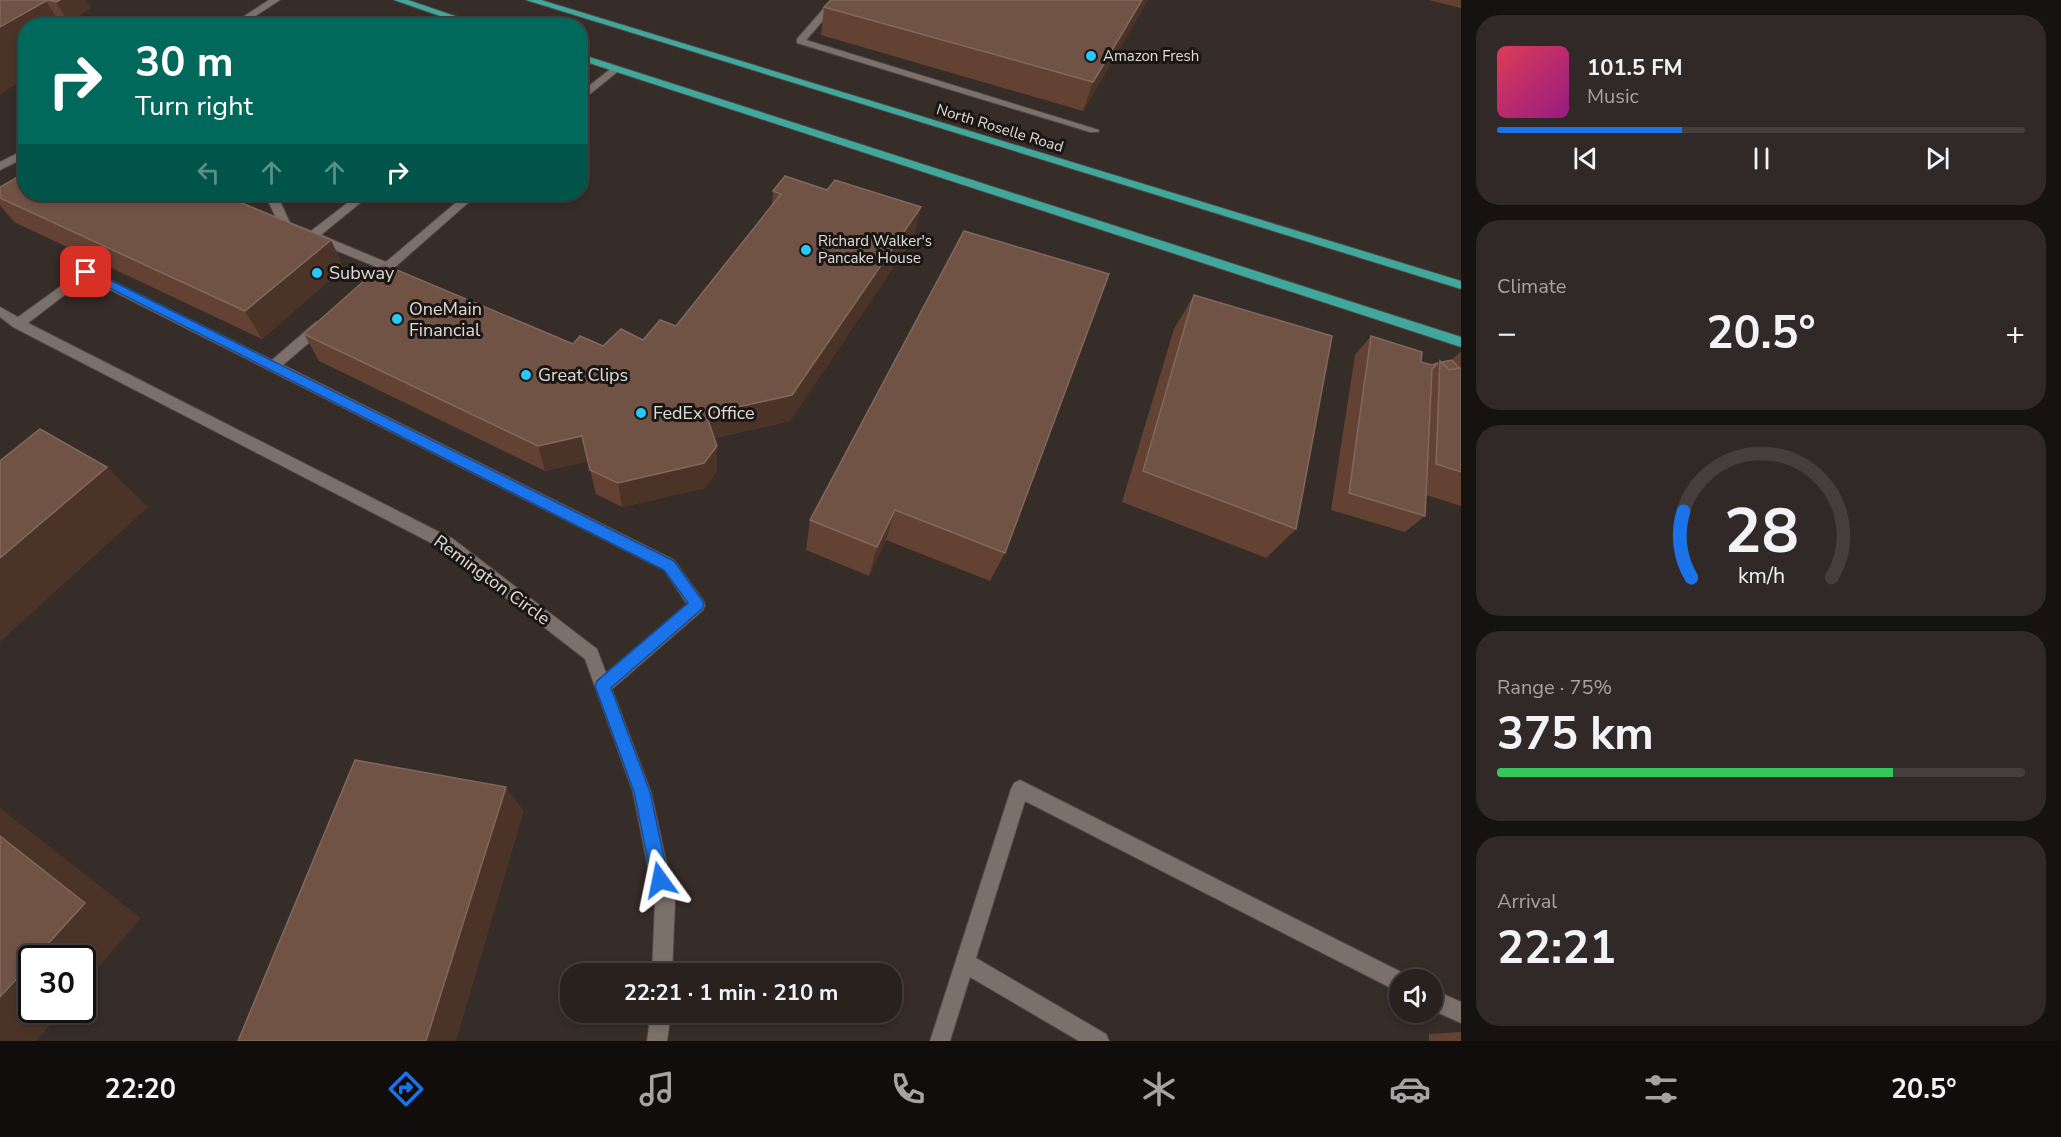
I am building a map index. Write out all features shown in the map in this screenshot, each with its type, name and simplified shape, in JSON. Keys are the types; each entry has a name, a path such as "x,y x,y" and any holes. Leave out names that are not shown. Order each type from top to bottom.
{"main road":[{"path":"399,0 455,18"},
{"name":"North Roselle Road","path":"531,0 1461,285"},
{"path":"588,60 1461,342"}],"street":[{"path":"246,18 275,0"},
{"path":"836,0 800,41 1094,130"},
{"path":"588,92 616,69"},
{"path":"0,167 18,157"},
{"path":"274,201 285,225 387,267"},
{"path":"312,236 357,201"},
{"path":"361,290 464,201"},
{"path":"18,324 86,272 669,565 697,604 603,686"},
{"name":"Remington Circle","path":"0,311 18,324 448,544 591,654 642,792 665,902 662,963"},
{"path":"273,366 334,313"},
{"path":"940,1041 1020,789 1389,976"},
{"path":"965,963 1099,1041"},
{"path":"1443,1004 1461,1013"},
{"path":"657,1041 659,1023"}],"building":[{"path":"0,0 44,0 46,1 0,27"},
{"path":"831,0 1142,0 1093,82 824,7"},
{"path":"785,176 827,190 835,180 921,207 792,395 706,414 717,446 704,463 618,483 590,470 582,436 538,446 304,334 383,264 573,344 580,336 603,346 621,329 643,340 660,320 676,326 781,194 773,191"},
{"path":"18,177 18,201 237,201 331,240 245,311 0,198 0,187"},
{"path":"964,231 1109,274 1005,553 895,510 877,547 810,520"},
{"path":"1194,295 1332,336 1296,529 1143,471"},
{"path":"1371,336 1422,352 1421,362 1432,365 1438,363 1432,369 1425,516 1349,493"},
{"path":"1452,360 1459,368 1449,370 1442,362"},
{"path":"1440,361 1449,370 1461,368 1461,472 1436,464"},
{"path":"40,429 107,467 0,558 0,461"},
{"path":"355,760 506,787 426,1041 238,1041"},
{"path":"0,836 85,903 47,945 18,945 18,977 0,997"}],"place":[{"name":"Amazon Fresh","path":"1091,56"},
{"name":"Richard Walker's Pancake House","path":"806,250"},
{"name":"Subway","path":"317,273"},
{"name":"OneMain Financial","path":"397,319"},
{"name":"Great Clips","path":"526,375"},
{"name":"FedEx Office","path":"641,413"}],"route":[{"path":"86,272 669,565 697,604 603,686 642,792 660,880"}]}
